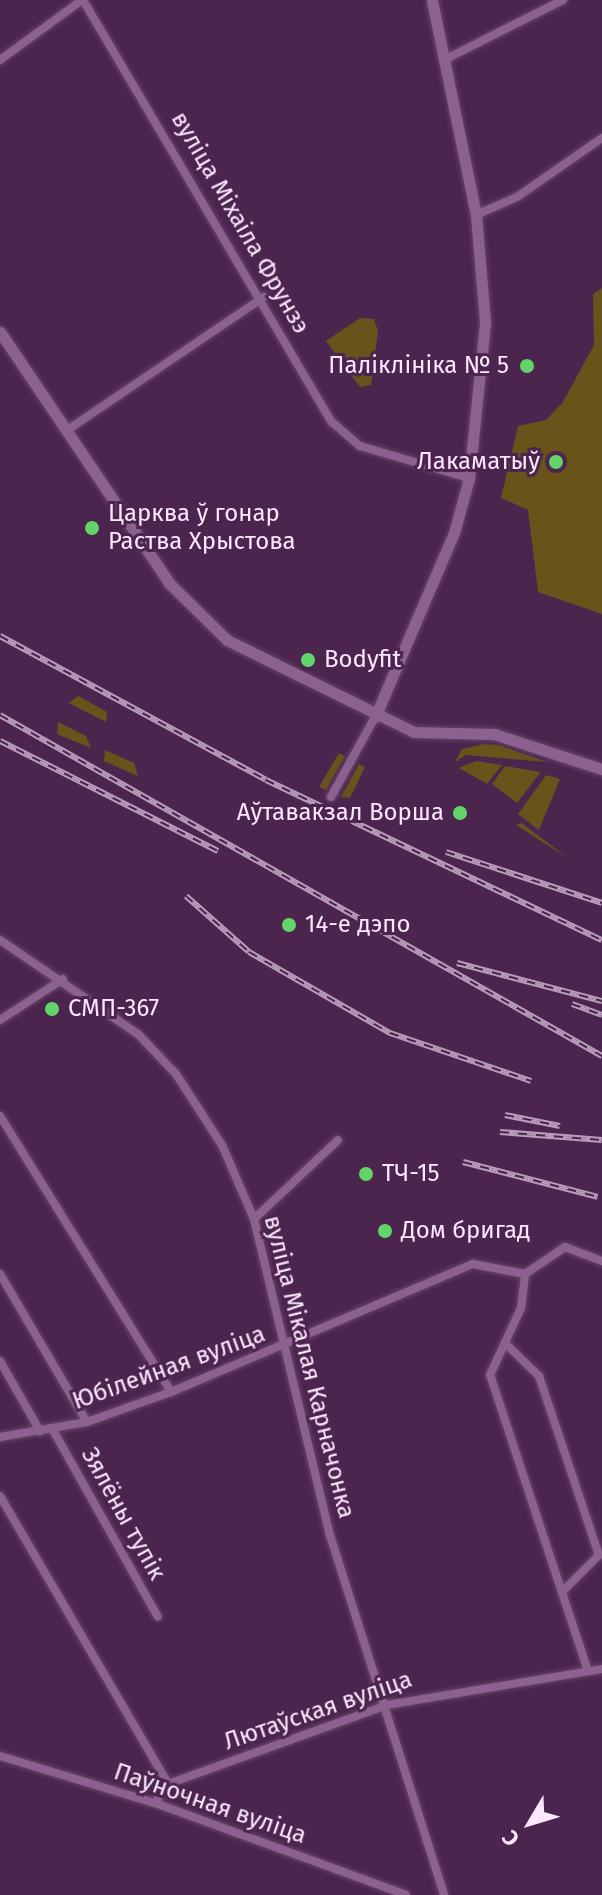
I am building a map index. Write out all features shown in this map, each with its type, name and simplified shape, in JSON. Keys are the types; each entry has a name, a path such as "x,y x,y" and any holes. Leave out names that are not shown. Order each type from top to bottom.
{"street":[{"path":"0,60 83,0"},
{"name":"вуліца Міхаіла Фрунзэ","path":"83,0 264,297 343,435 388,456 469,478"},
{"path":"331,797 375,717 438,580 469,478 485,322 476,215 432,0"},
{"path":"446,59 563,0"},
{"path":"476,215 517,197 602,138"},
{"path":"66,431 264,297"},
{"path":"0,332 169,583 217,632 375,717 422,734 494,734 602,769"},
{"name":"вуліца Мікалая Карначонка","path":"0,940 63,979 138,1034 176,1074 222,1145 254,1219 282,1348 330,1535 387,1705 444,1894"},
{"path":"0,1020 63,979"},
{"path":"0,1116 171,1392"},
{"path":"254,1219 338,1140"},
{"path":"588,1671 490,1375 507,1345 525,1274 565,1247 602,1261"},
{"name":"Юбілейная вуліца","path":"0,1437 87,1422 171,1392 282,1348 473,1264 525,1274"},
{"path":"0,1274 87,1422"},
{"path":"507,1345 539,1376 599,1555 562,1592"},
{"path":"0,1361 40,1431"},
{"name":"Зялёны тупік","path":"53,1430 158,1617"},
{"path":"0,1496 168,1784 155,1803"},
{"name":"Лютаўская вуліца","path":"168,1784 387,1705 602,1669"},
{"name":"Паўночная вуліца","path":"0,1756 155,1803 406,1895"},
{"path":"437,1895 444,1894"}],"shaded area":[{"name":"Лакаматыў","path":"602,288 602,614 538,592 528,510 501,498 518,426 546,420 563,402 594,345 593,294"},
{"path":"360,318 374,319 378,331 371,385 360,387 326,341"},
{"path":"78,696 107,712 106,722 69,703"},
{"path":"58,722 86,736 91,748 57,734"},
{"path":"484,744 499,745 547,762 466,755 455,762 462,749"},
{"path":"105,750 134,763 138,776 104,761"},
{"path":"339,753 345,756 326,790 319,787"},
{"path":"476,761 502,765 487,784 459,768"},
{"path":"359,764 365,767 350,798 341,797"},
{"path":"505,766 541,772 517,803 492,784"},
{"path":"546,775 560,779 539,830 518,814"},
{"path":"523,824 569,859 516,825"}],"railway":[{"path":"0,636 266,780 602,940"},
{"path":"0,715 602,1056"},
{"path":"0,741 218,851"},
{"path":"446,852 602,903"},
{"path":"186,896 249,952 390,1033 531,1081"},
{"path":"457,963 602,1001"},
{"path":"572,1004 602,1015"},
{"path":"505,1115 560,1126"},
{"path":"500,1132 602,1140"},
{"path":"463,1162 598,1197"}],"place":[{"name":"Паліклініка № 5","path":"527,366"},
{"name":"Лакаматыў","path":"556,462"},
{"name":"Царква ў гонар Раства Хрыстова","path":"92,528"},
{"name":"Bodyfit","path":"308,660"},
{"name":"Аўтавакзал Ворша","path":"460,813"},
{"name":"14-е дэпо","path":"289,925"},
{"name":"СМП-367","path":"52,1009"},
{"name":"ТЧ-15","path":"366,1174"},
{"name":"Дом бригад","path":"385,1231"}]}
